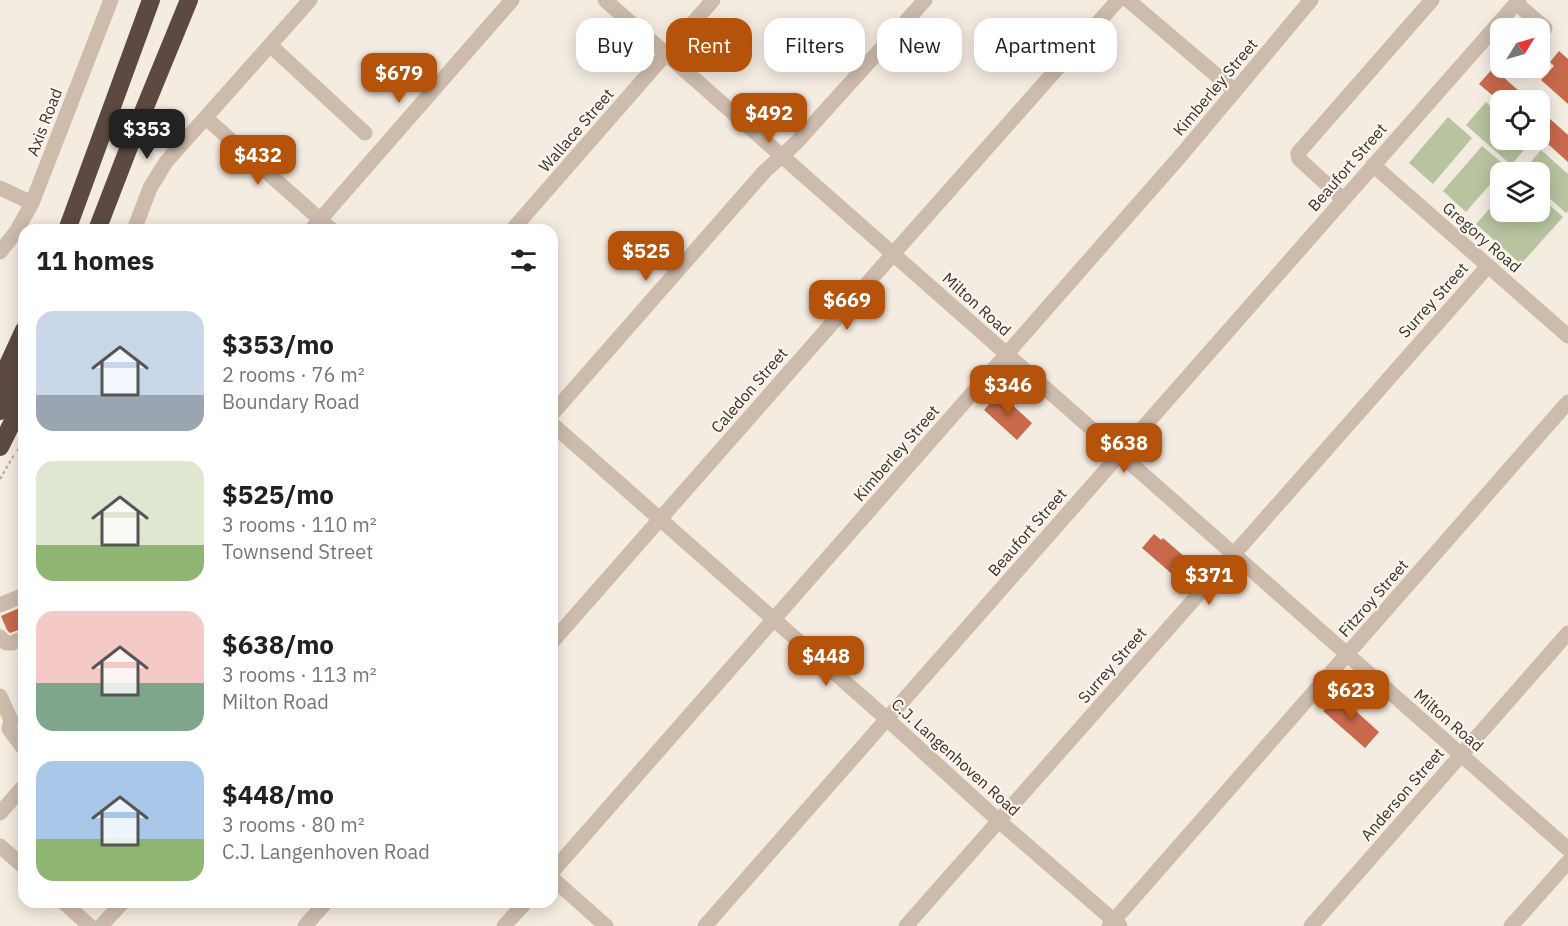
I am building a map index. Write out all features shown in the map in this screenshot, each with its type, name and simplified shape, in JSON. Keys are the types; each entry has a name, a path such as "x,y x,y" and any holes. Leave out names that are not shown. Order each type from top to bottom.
{"highway":[{"path":"69,224 151,0"},
{"path":"99,224 189,0"},
{"path":"0,382 18,343"},
{"path":"0,411 18,374"},
{"path":"0,447 18,411"}],"street":[{"name":"Axis Road","path":"20,224 32,203 111,0"},
{"path":"136,224 150,188 166,162 310,0"},
{"path":"206,118 315,224 512,0"},
{"name":"Milton Road","path":"604,0 666,54"},
{"name":"Wallace Street","path":"697,18 713,0"},
{"path":"558,407 764,172 796,143 925,0"},
{"name":"Caledon Street","path":"558,635 1118,0"},
{"path":"1128,0 1235,91"},
{"name":"Kimberley Street","path":"558,866 1183,153 1311,0"},
{"path":"1343,199 1299,159 1298,153 1432,0"},
{"path":"1511,4 1531,18"},
{"name":"Beaufort Street","path":"705,926 1373,165 1511,4"},
{"path":"270,45 364,134"},
{"name":"Wallace Street","path":"517,224 666,54"},
{"name":"Milton Road","path":"686,72 1568,849"},
{"name":"Gregory Road","path":"1373,165 1568,336"},
{"path":"0,188 32,203"},
{"name":"Axis Road","path":"0,252 18,228"},
{"name":"Surrey Street","path":"906,926 1488,266"},
{"name":"Fitzroy Street","path":"1114,924 1568,402"},
{"name":"C.J. Langenhoven Road","path":"558,429 887,719 1114,924"},
{"path":"0,605 18,598"},
{"name":"Anderson Street","path":"1311,926 1568,633"},
{"path":"0,638 6,643 18,640"},
{"path":"0,696 11,720 5,731 18,743"},
{"path":"0,813 18,793"},
{"path":"0,846 18,862"},
{"path":"1511,926 1568,862"},
{"path":"558,883 606,926"},
{"path":"70,908 90,926"},
{"path":"101,926 118,908"},
{"path":"305,926 321,908"},
{"path":"504,926 520,908"}],"path":[{"path":"0,478 18,450"}],"green space":[{"path":"1486,102 1490,106 1490,146 1466,125"},
{"path":"1448,117 1472,138 1433,184 1409,163"},
{"path":"1482,146 1501,162 1490,162 1490,184 1466,212 1443,191"},
{"path":"1494,150 1524,150 1514,162 1508,162"},
{"path":"1541,150 1568,174 1568,211 1566,213 1550,199 1550,162 1531,162"},
{"path":"1550,206 1563,217 1521,264 1476,224 1490,208 1490,222 1550,222"}],"building":[{"path":"1559,51 1568,59 1568,104 1541,80 1550,78 1550,70 1554,66 1550,62"},
{"path":"1490,71 1490,78 1504,78 1518,90 1490,90 1490,93 1479,84"},
{"path":"1550,119 1568,135 1568,162 1550,146"},
{"path":"999,393 1032,423 1017,440 984,410"},
{"path":"1154,534 1161,540 1163,538 1193,564 1179,580 1142,548"},
{"path":"18,609 18,630 10,633 1,616"},
{"path":"1338,695 1379,732 1365,748 1323,711"}]}
